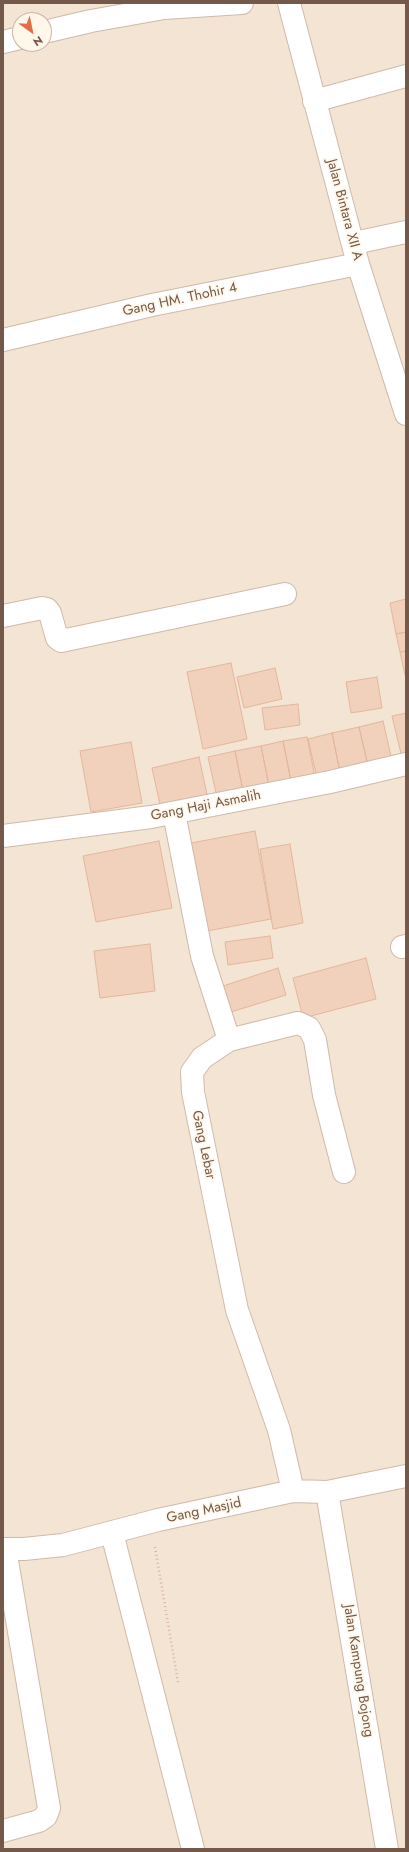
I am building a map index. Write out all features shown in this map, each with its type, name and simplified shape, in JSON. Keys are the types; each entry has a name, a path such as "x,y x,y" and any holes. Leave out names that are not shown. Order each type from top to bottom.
{"street":[{"path":"52,30 91,21 164,8 242,3"},
{"name":"Jalan Bintara XII A","path":"289,3 314,101 356,253 403,392 406,414"},
{"path":"314,101 406,76"},
{"name":"Gang HM. Thohir 4","path":"3,340 152,305 356,253 406,232"},
{"path":"3,616 42,608 47,609 57,638 61,641 285,594"},
{"name":"Gang Haji Asmalih","path":"3,836 174,813 330,782 406,764"},
{"path":"174,813 202,956 230,1040"},
{"name":"Gang Lebar","path":"294,1491 279,1430 237,1310 193,1092 192,1072 202,1058 230,1040 298,1023 309,1028 315,1040 324,1095 344,1172"},
{"name":"Gang Masjid","path":"4,1549 63,1545 158,1520 294,1491 327,1492 406,1476"},
{"name":"Jalan Kampung Bojong","path":"327,1492 387,1849"},
{"path":"112,1533 193,1849"},
{"path":"3,1831 39,1821 46,1816 49,1808 4,1549"}],"shaded area":[{"path":"3,3 406,3 406,1849 3,1849"}],"building":[{"path":"406,599 406,632 396,634 390,603"},
{"path":"406,632 406,651 400,652 396,634"},
{"path":"406,651 406,675 405,675 400,652"},
{"path":"231,663 247,739 203,749 187,672"},
{"path":"275,668 282,699 244,708 237,677"},
{"path":"377,677 382,708 351,713 346,682"},
{"path":"298,704 300,725 265,730 262,708"},
{"path":"406,713 406,761 403,762 392,716"},
{"path":"383,721 393,765 369,770 359,727"},
{"path":"359,727 369,770 341,777 332,733"},
{"path":"332,733 341,777 318,782 308,739"},
{"path":"307,737 315,777 291,781 283,741"},
{"path":"283,741 292,786 270,791 261,746"},
{"path":"131,742 142,803 91,812 80,751"},
{"path":"261,746 270,791 244,796 235,751"},
{"path":"235,751 244,796 218,802 208,757"},
{"path":"199,757 208,799 161,809 152,768"},
{"path":"255,831 271,919 202,932 186,844"},
{"path":"159,841 172,908 96,922 83,856"},
{"path":"290,844 303,923 273,929 260,849"},
{"path":"270,936 273,958 228,965 225,942"},
{"path":"150,944 155,991 100,998 94,951"},
{"path":"366,958 376,999 303,1018 293,978"},
{"path":"278,968 286,995 231,1012 223,986"}]}
